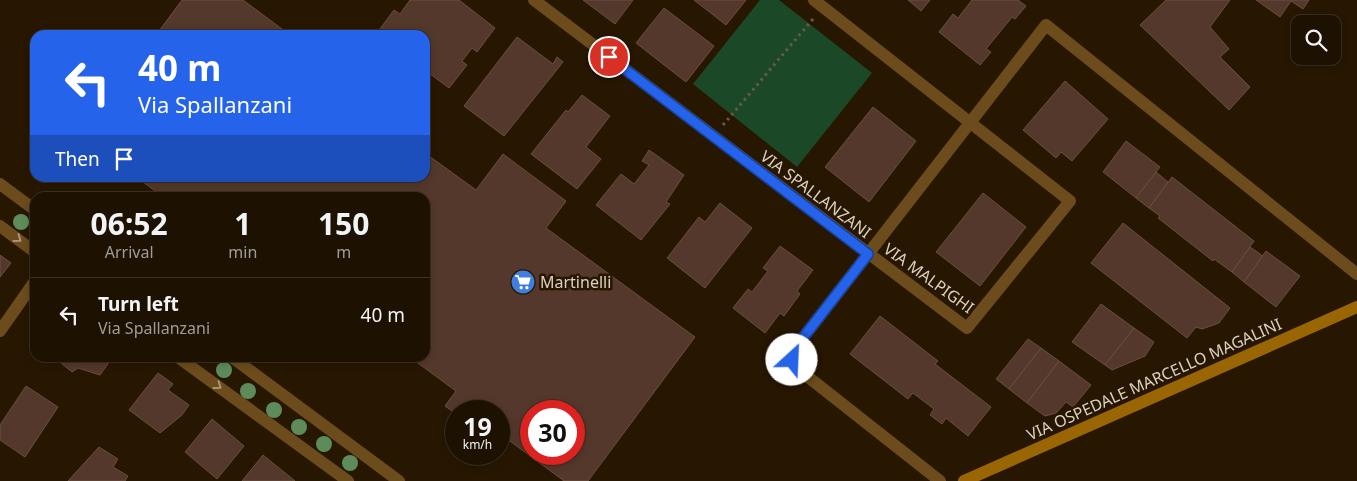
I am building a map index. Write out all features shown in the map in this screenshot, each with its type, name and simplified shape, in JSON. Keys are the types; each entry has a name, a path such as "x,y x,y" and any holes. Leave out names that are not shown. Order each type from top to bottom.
{"street":[{"name":"VIA SPALLANZANI","path":"534,0 868,254 795,348 792,360 798,369 940,481"},
{"name":"VIA MALPIGHI","path":"818,3 970,122 1070,201 966,328 868,254 970,122 1046,26 1357,274"},
{"path":"0,184 30,206"},
{"path":"0,226 30,248"},
{"path":"0,330 30,288"},
{"name":"VIA OSPEDALE MARCELLO MAGALINI","path":"964,481 1357,307"},
{"path":"184,362 348,481"},
{"path":"238,362 399,481"}],"path":[{"path":"714,137 818,3"}],"green space":[{"path":"760,0 779,0 872,73 797,167 693,84"}],"building":[{"path":"182,0 243,0 283,30 160,30"},
{"path":"410,0 459,0 495,28 477,52 472,48 462,61 467,65 449,88 430,74 430,30 379,30 394,10 400,14"},
{"path":"583,0 633,0 615,24"},
{"path":"694,0 746,0 726,25"},
{"path":"908,0 930,0 921,11"},
{"path":"972,0 1018,0 1026,6 1015,19 1012,17 986,49 991,52 980,65 939,32 953,14 958,18"},
{"path":"1166,0 1230,0 1210,27 1229,49 1220,57 1250,87 1229,110 1140,25"},
{"path":"1256,0 1309,0 1303,9 1291,1 1280,17"},
{"path":"664,8 714,46 686,82 636,43"},
{"path":"517,37 553,64 557,57 563,62 504,136 464,106"},
{"path":"1065,81 1108,119 1072,161 1061,152 1056,158 1023,130"},
{"path":"582,95 610,116 586,147 601,159 577,189 531,154 566,110 568,112"},
{"path":"873,107 916,141 869,202 825,167"},
{"path":"1126,141 1160,167 1136,198 1103,172"},
{"path":"649,150 684,175 666,202 670,204 641,240 596,205 621,174 634,184 649,165 642,161"},
{"name":"Martinelli","path":"503,154 566,201 546,228 695,337 588,481 564,481 542,465 585,465 585,400 520,400 520,449 510,441 510,400 449,400 456,391 416,362 430,362 430,192 156,192 143,182 430,182 430,157 476,190"},
{"path":"1156,172 1168,182 1149,208 1136,198"},
{"path":"1172,177 1254,241 1232,272 1214,259 1213,261 1158,218 1160,216 1149,208"},
{"path":"983,193 1026,227 980,286 936,252"},
{"path":"720,203 752,228 705,288 667,258 699,217 705,222"},
{"path":"1123,223 1230,308 1219,323 1202,329 1196,327 1187,338 1091,263"},
{"path":"780,246 813,270 797,291 800,294 784,316 780,313 765,333 733,308 748,289 752,292 768,271 763,268"},
{"path":"1250,247 1263,256 1244,282 1232,272"},
{"path":"1266,251 1300,276 1276,307 1244,282"},
{"path":"0,255 11,263 0,277"},
{"path":"1101,304 1134,328 1105,365 1072,342"},
{"path":"880,316 938,361 935,364 991,407 968,436 946,418 942,424 930,415 934,409 913,393 908,399 850,354"},
{"path":"1134,328 1154,342 1145,356 1112,370 1105,365"},
{"path":"1028,339 1041,348 1009,389 996,379"},
{"path":"1041,348 1059,361 1027,403 1009,389"},
{"path":"1059,361 1091,385 1073,407 1066,402 1056,413 1045,416 1027,403"},
{"path":"60,362 109,362 100,375 78,368 72,372"},
{"path":"158,373 173,384 168,390 189,405 182,415 160,433 129,410"},
{"path":"26,386 58,407 25,457 0,440 0,425"},
{"path":"212,419 244,446 217,479 185,452"},
{"path":"99,447 118,459 113,467 128,476 125,481 68,481"},
{"path":"263,455 295,481 242,481"}],"place":[{"name":"Martinelli","path":"523,282"}],"route":[{"path":"609,57 868,254 795,348 792,360"}]}
